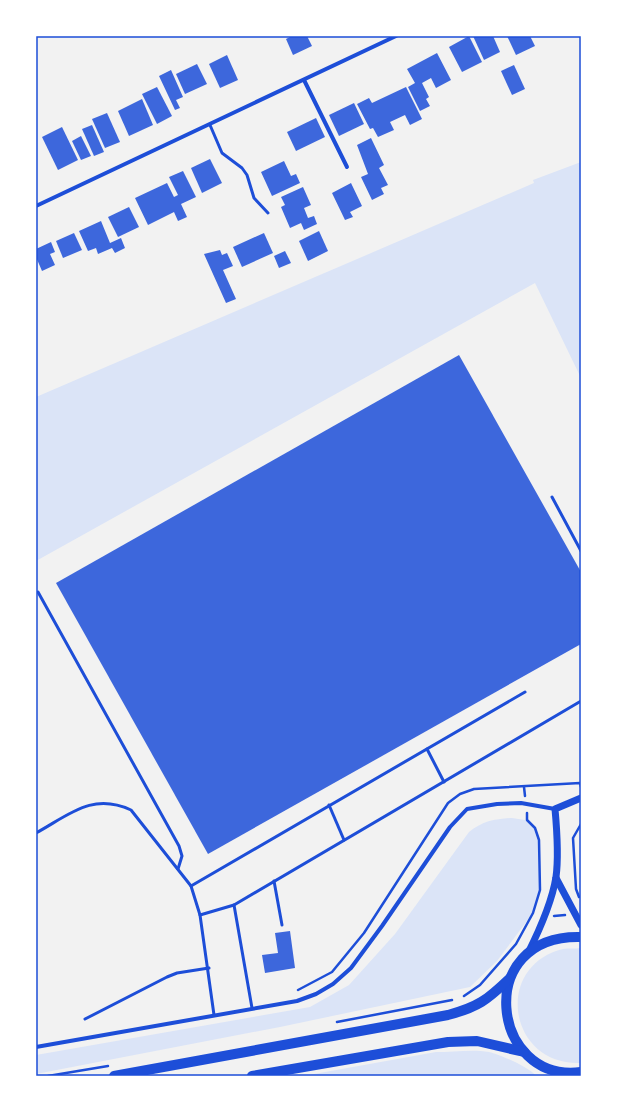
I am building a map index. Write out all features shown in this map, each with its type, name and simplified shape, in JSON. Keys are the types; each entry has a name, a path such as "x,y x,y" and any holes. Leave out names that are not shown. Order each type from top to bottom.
{"main road":[{"path":"114,1076 448,1015 480,1004 509,979 528,953 543,943 555,939 581,937"},
{"path":"509,979 505,998 507,1016 514,1037 524,1052 550,1072 581,1072"},
{"path":"252,1076 448,1042 478,1042 524,1052"}],"street":[{"path":"36,206 396,36"},
{"path":"304,80 347,166"},
{"path":"36,1047 304,999 327,988 344,975 378,932 450,826 467,809 497,804 521,803 555,809 581,798"},
{"path":"528,953 539,930 556,878 557,840 555,809"},
{"path":"556,878 581,925"}],"lane":[{"path":"210,125 222,153 242,168 247,175 254,198 268,213"},
{"path":"552,497 581,551"},
{"path":"38,592 179,846 182,856 178,869"},
{"path":"191,886 525,692"},
{"path":"200,915 234,905 581,701"},
{"path":"427,749 444,782"},
{"path":"36,834 89,804 106,802 131,810 191,886 200,915 214,1015"},
{"path":"329,805 344,840"},
{"path":"274,881 282,925"},
{"path":"234,905 252,1008"},
{"path":"85,1019 167,977 177,973 208,968"}],"path":[{"path":"291,992 298,990 332,972 364,933 448,803 460,794 474,789 553,784 580,783 581,787"},
{"path":"462,997 480,985 516,944 532,913 540,890 539,840 536,828 527,820"},
{"path":"581,824 573,838 576,889 581,901"},
{"path":"331,1023 436,1002 456,1000"},
{"path":"48,1076 111,1065"}],"shaded area":[{"path":"581,162 581,378 535,283 36,561 36,397 534,183 533,180"},
{"path":"512,818 525,820 536,831 539,840 540,890 533,913 497,961 470,987 280,1027 36,1074 36,1055 310,1007 349,985 395,934 469,832 479,825 489,821"},
{"path":"581,948 581,1063 556,1060 538,1049 525,1033 518,1014 519,993 526,974 541,959 563,949"},
{"path":"436,1052 489,1052 521,1065 536,1076 303,1076"}],"building":[{"path":"292,36 307,36 312,46 293,55 286,39"},
{"path":"469,36 482,62 462,72 449,47"},
{"path":"473,36 493,36 500,52 484,60"},
{"path":"507,36 530,36 535,46 516,55"},
{"path":"437,53 451,80 436,88 431,78 422,83 429,97 426,99 430,106 420,111 408,87 415,83 407,69"},
{"path":"227,55 238,80 220,88 209,64"},
{"path":"197,64 207,84 185,94 176,74"},
{"path":"514,65 525,89 512,95 501,71"},
{"path":"171,70 183,97 176,100 180,108 175,110 159,76"},
{"path":"157,87 172,116 157,124 142,94"},
{"path":"406,87 422,119 410,125 405,115 390,122 394,130 378,137 373,128 370,129 357,104 369,98 372,103"},
{"path":"142,99 153,125 129,136 118,111"},
{"path":"354,103 364,124 339,136 329,115"},
{"path":"107,113 120,142 105,148 92,119"},
{"path":"316,118 325,137 296,151 287,132"},
{"path":"92,125 104,152 94,156 82,129"},
{"path":"62,127 78,160 58,170 42,137"},
{"path":"81,136 91,156 81,160 72,141"},
{"path":"371,138 384,165 379,168 388,185 381,188 384,194 372,200 361,177 368,174 357,145"},
{"path":"210,159 222,183 202,193 191,168"},
{"path":"284,161 291,176 296,174 300,183 272,196 261,172"},
{"path":"183,171 196,197 181,204 187,217 178,221 174,212 148,225 135,198 167,183 174,197 178,195 169,177"},
{"path":"351,183 362,206 350,212 353,217 345,220 332,193"},
{"path":"303,187 311,205 304,208 308,218 314,216 317,224 304,230 301,223 290,228 281,207 285,205 281,197"},
{"path":"129,207 139,227 118,237 108,217"},
{"path":"101,221 110,243 121,238 125,248 115,253 112,248 98,254 96,248 88,251 79,231"},
{"path":"319,231 328,251 308,261 299,241"},
{"path":"74,233 82,250 63,258 56,241"},
{"path":"264,233 273,253 242,267 233,247"},
{"path":"51,242 55,252 50,254 55,265 42,271 36,257 36,249"},
{"path":"220,250 222,255 227,253 233,266 223,270 236,299 226,303 204,254"},
{"path":"285,251 291,263 279,268 274,256"},
{"path":"459,355 581,572 581,644 208,854 56,583"},
{"path":"290,931 295,968 265,973 262,955 278,953 275,933"}]}
